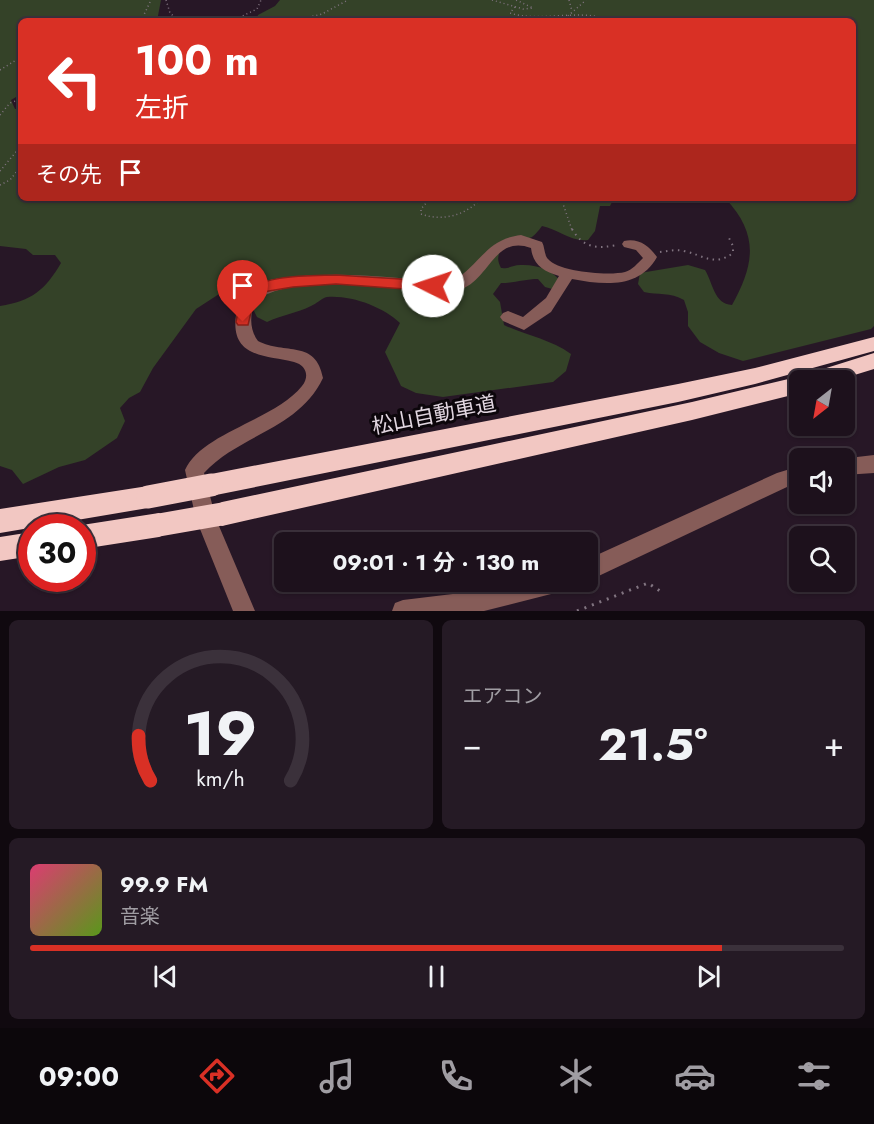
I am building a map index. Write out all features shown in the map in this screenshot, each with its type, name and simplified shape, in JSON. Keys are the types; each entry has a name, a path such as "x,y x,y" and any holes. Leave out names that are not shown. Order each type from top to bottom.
{"highway":[{"name":"松山自動車道","path":"0,521 148,497 678,393 755,376 874,344"},
{"path":"845,370 874,361"},
{"path":"96,535 222,514 692,411 789,387"},
{"path":"0,549 18,546"}],"street":[{"path":"244,611 206,519 194,470 209,455 299,402 312,389 316,376 313,366 304,358 274,354 252,345 245,335 243,322 248,298 259,288 293,282 368,280 446,288 460,286 491,252 503,243 518,238 529,240 537,245 538,257 543,264 568,273 602,278 631,275 646,263 649,255 641,247 629,244"},
{"path":"508,317 524,324 548,309 568,273"},
{"path":"855,465 874,464"},
{"path":"598,565 789,478"},
{"path":"403,611 459,606 524,592"}],"path":[{"path":"142,18 151,0"},
{"path":"166,0 170,13 176,18"},
{"path":"238,18 257,9 261,0"},
{"path":"305,18 322,14 348,0"},
{"path":"492,0 515,7 533,8 516,0"},
{"path":"569,0 572,11"},
{"path":"569,17 572,11 586,0"},
{"path":"515,7 510,13 516,15 569,17 593,15 603,18"},
{"path":"0,70 18,59"},
{"path":"0,116 10,103 18,99"},
{"path":"0,171 18,150"},
{"path":"0,185 10,180 18,170"},
{"path":"452,201 427,202 421,208 421,214 428,218 438,218 467,212 480,201"},
{"path":"562,201 566,219 582,243 598,249 629,244"},
{"path":"649,255 678,250 706,260 726,259 732,253 733,246 729,238"},
{"path":"578,611 648,583 663,593"}],"green space":[{"path":"0,0 161,0 158,18 18,18 18,96 11,100 15,109 18,109 18,201 612,201 610,206 600,206 595,231 588,240 576,239 542,226 532,237 507,246 499,255 498,261 501,268 520,265 538,267 549,271 562,283 556,290 545,287 538,279 501,283 493,294 500,302 504,325 555,345 571,354 566,371 553,382 443,397 416,393 401,386 385,352 400,323 385,312 357,300 327,297 306,308 267,322 257,317 252,307 262,291 261,281 233,285 196,309 153,368 140,392 129,398 120,408 125,421 117,438 85,460 59,467 23,484 12,470 0,466 0,306 21,301 36,293 61,263 55,255 33,255 26,249 0,246"},
{"path":"280,0 874,0 874,326 871,329 743,361 719,353 700,342 688,326 688,312 684,300 669,295 644,292 638,284 640,273 688,265 705,270 721,301 732,305 745,277 750,250 744,225 727,201 856,201 856,18 257,18 258,15 275,6"}],"route":[{"path":"243,322 248,298 259,288 293,282 336,280 368,280 433,286"}]}
